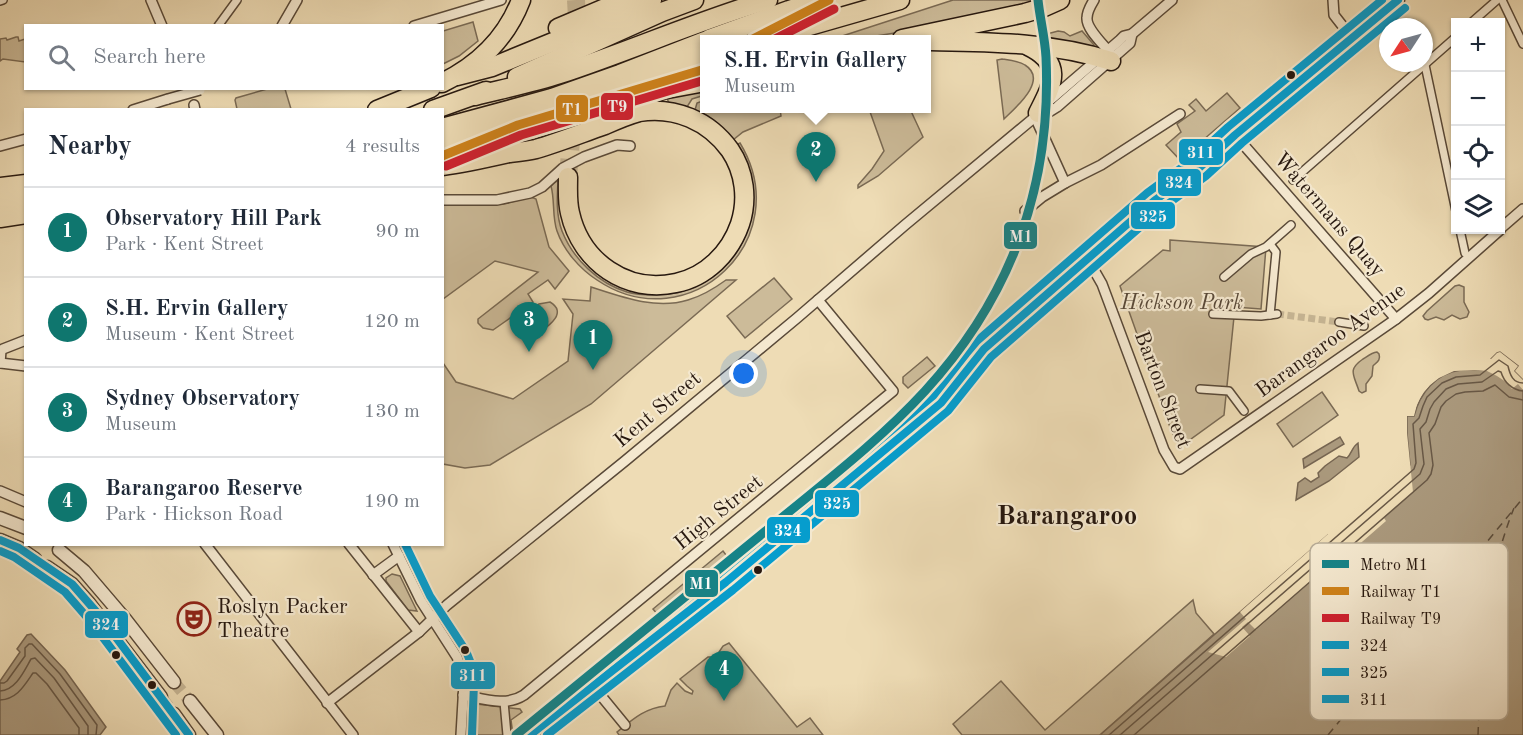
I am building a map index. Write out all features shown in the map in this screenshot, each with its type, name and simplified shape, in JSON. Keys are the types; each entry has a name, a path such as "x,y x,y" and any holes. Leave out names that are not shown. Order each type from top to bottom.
{"highway":[{"path":"477,71 577,19 624,0"},
{"path":"450,79 501,63 580,31 660,7 694,0"},
{"path":"439,108 559,74 768,0"},
{"path":"721,35 821,0"},
{"path":"778,35 900,0"},
{"path":"921,35 1025,13 1060,0"},
{"path":"931,41 1031,19 1077,0"},
{"path":"450,79 473,66 488,53 503,35 518,7"},
{"path":"475,96 660,7"},
{"path":"931,41 1023,45 1108,56"},
{"path":"491,115 597,69 647,42"},
{"path":"444,127 568,93 700,43"},
{"path":"1023,45 1032,48 1043,57 1052,73 1051,86 1037,115"},
{"path":"444,143 561,111 700,60"},
{"path":"509,153 560,134 662,90 700,83"},
{"path":"382,108 426,90"},
{"path":"444,166 534,150 636,113 666,111 679,113 704,124 725,143 738,164 744,187 744,210 738,230 729,247 714,264 686,280 662,285 641,284 622,279 609,271 583,244 569,211 568,177"},
{"path":"0,187 24,184"},
{"path":"0,203 24,199"},
{"path":"0,218 24,214"}],"street":[{"path":"151,0 161,24"},
{"path":"219,24 237,0"},
{"path":"283,24 297,0"},
{"path":"421,24 501,0"},
{"path":"1094,0 1087,14 1087,23 1108,56"},
{"name":"Kent Street","path":"327,703 419,632 447,605 625,461 1037,115 1049,101 1108,56 1124,36 1132,34 1172,0"},
{"path":"1333,0 1334,15 1352,38"},
{"path":"530,735 711,594 941,403 984,349 1162,194 1199,168 1398,0"},
{"path":"1477,18 1497,0"},
{"path":"1502,0 1523,44"},
{"path":"1433,58 1451,41"},
{"path":"1293,180 1417,72"},
{"path":"1426,72 1451,191"},
{"path":"139,108 199,90"},
{"path":"1025,211 1042,197 1101,165 1180,114"},
{"path":"1037,115 1065,183"},
{"name":"Watermans Quay","path":"1236,135 1396,319"},
{"path":"0,146 24,140"},
{"path":"444,200 497,200 530,193 542,187 563,168 584,158 617,145 630,146"},
{"name":"Barangaroo Avenue","path":"1505,225 1523,209"},
{"path":"1224,277 1251,254 1270,244 1291,225"},
{"path":"1461,234 1465,253"},
{"name":"Barangaroo Avenue","path":"1174,467 1184,468 1396,319 1494,234"},
{"path":"1213,314 1261,316 1274,314 1276,252 1270,244"},
{"name":"Barton Street","path":"1086,260 1102,284 1164,450 1174,467"},
{"name":"High Street","path":"504,702 517,700 525,695 893,392 818,300"},
{"path":"1339,322 1364,326"},
{"path":"24,341 1,351 0,363 24,366"},
{"path":"1200,389 1229,391 1244,411"},
{"path":"0,491 24,501"},
{"path":"0,518 24,527"},
{"path":"0,540 19,548 35,559"},
{"path":"207,546 353,735"},
{"path":"351,546 419,632"},
{"path":"394,546 432,620 460,663 463,676 461,735"},
{"path":"59,550 84,571 174,682"},
{"path":"373,575 399,556"},
{"path":"47,567 72,585 89,603 161,697"},
{"path":"593,686 625,725"},
{"path":"463,695 504,702 507,735"},
{"path":"190,700 217,735"},
{"path":"174,714 189,735"}],"green space":[{"path":"953,0 1045,0 919,29 882,35 845,35"},
{"path":"473,22 478,41 459,56 444,64 444,31"},
{"path":"1058,31 1070,36 1082,31 1094,48 1035,39"},
{"path":"16,37 19,41 24,39 24,62 3,59 0,61 0,39 6,38 7,40"},
{"path":"1002,59 1025,65 1031,71 1033,78 1028,94 1004,119 997,60"},
{"path":"264,90 285,90 291,108 237,108 236,98"},
{"path":"700,91 700,97 692,99 687,107 669,103 667,98"},
{"path":"1227,93 1240,108 1180,160 1166,145 1181,132 1177,124 1195,111 1189,105 1196,99 1206,111"},
{"path":"700,102 700,112 695,110 697,103"},
{"path":"702,113 781,113 781,116 743,132 733,140"},
{"path":"870,113 912,113 923,137 878,176 858,188 884,151"},
{"path":"740,143 754,179 755,214 744,245 725,271 698,289 666,298 632,296 591,276 573,259 564,246 555,226 551,186 558,181 558,213 562,231 580,260 606,283 630,293 644,295 680,292 705,282 734,256 744,239 750,222 753,210 752,190 747,170 736,145"},
{"path":"531,197 536,199 549,247 569,271 555,289 548,280 528,294 533,302 493,330 483,328 478,323 478,319 538,272 495,261 444,298 444,204 503,204"},
{"name":"Hickson Park","path":"1170,240 1266,247 1261,309 1235,307 1224,415 1180,445 1171,430 1120,286 1163,250 1170,251"},
{"path":"774,278 792,299 745,338 727,316"},
{"path":"726,280 736,280 591,404 490,465 465,468 444,464 444,364 456,382 513,399 568,361 573,314 563,299 590,301 591,287 639,301 664,304 688,300 713,289"},
{"path":"1459,285 1464,287 1464,302 1469,312 1467,317 1460,319 1452,315 1444,320 1436,317 1425,319 1423,316 1427,311"},
{"path":"550,302 557,311 556,316 549,326 534,337 520,318 539,304"},
{"path":"1377,352 1379,359 1373,366 1372,376 1366,384 1366,391 1362,393 1359,391 1353,370 1363,359"},
{"path":"927,357 935,366 908,388 903,383 903,377"},
{"path":"1322,392 1338,415 1293,447 1277,424"},
{"path":"723,551 729,559 659,616 653,609"},
{"path":"392,574 400,576 417,611 408,610 386,581 386,578"},
{"path":"1193,600 1196,613 1214,634 1100,735 962,735 953,724 1001,681 1045,730"},
{"path":"729,643 797,727 810,718 823,735 619,735 617,732 639,715 665,706 671,690 677,683 692,694 693,691 680,679 708,657 717,660 721,670 728,668 719,652"},
{"path":"476,704 520,709 522,712 511,720 513,735 470,735 472,706"}],"water":[{"path":"1500,352 1518,366 1514,371 1523,380 1523,735 1100,735 1310,551 1310,720 1508,720 1508,543 1319,543 1410,465 1407,416 1414,416 1420,400 1430,386 1452,372 1480,368"},
{"path":"1340,437 1344,444 1304,468 1303,459"},
{"path":"1358,443 1359,457 1329,481 1296,500 1298,483 1305,478 1311,482 1319,477 1318,473 1325,466 1339,456 1347,458"},
{"path":"31,634 65,670 106,727 100,735 0,735 0,681 20,652 17,649 27,635"}],"pier":[{"path":"1500,352 1518,366 1514,371 1523,380 1523,390 1518,384 1512,389 1506,382 1487,371 1454,371 1439,378 1422,394 1414,416 1407,416 1413,492 1384,518 1386,521 1361,543 1318,543 1328,534 1327,532 1407,463 1404,415 1412,413 1414,402 1428,383 1437,375 1453,368 1477,366"},
{"path":"1310,550 1310,583 1256,630 1248,622 1242,627 1250,636 1226,657 1208,652 1246,619 1240,612"}],"ferry route":[{"path":"1486,543 1523,498"},
{"path":"1502,543 1514,508"},
{"path":"1328,735 1340,720"},
{"path":"1478,735 1479,720"}],"tunnel":[{"path":"576,0 578,34"},
{"path":"568,177 575,92"},
{"path":"1277,314 1339,322"},
{"path":"174,682 190,701"},
{"path":"161,697 174,714"}],"metro line":[{"name":"M1","path":"516,735 851,461 925,391 955,355 981,317 1003,278 1020,237 1033,194 1042,150 1046,104 1046,57 1038,0"}],"rail line":[{"name":"T1","path":"761,35 829,0"},
{"name":"T9","path":"783,35 834,9"},
{"name":"T1","path":"444,155 518,125 700,70"},
{"name":"T9","path":"446,166 521,135 700,81"}],"transit line":[{"name":"311","path":"524,727 719,574 933,396 977,341 1147,193 1192,160 1228,127 1382,0"},
{"name":"324","path":"530,735 726,582 941,403 984,349 1154,201 1199,168 1235,135 1398,0"},
{"name":"325","path":"547,735 733,590 948,411 991,357 1161,209 1206,176 1242,143 1405,8"},
{"name":"324","path":"0,540 19,548 72,584 100,616 189,735"},
{"name":"311","path":"406,546 430,596 466,651 472,666 474,683 472,735"},
{"name":"325","path":"0,551 14,557 65,592 92,623 176,735"}],"place":[{"name":"S.H. Ervin Gallery","path":"816,182"},
{"name":"Sydney Observatory","path":"529,352"},
{"name":"Observatory Hill Park","path":"593,370"},
{"name":"Roslyn Packer Theatre","path":"194,619"},
{"name":"Barangaroo Reserve","path":"724,701"}],"district":[{"name":"Barangaroo","path":"1067,516"}]}
